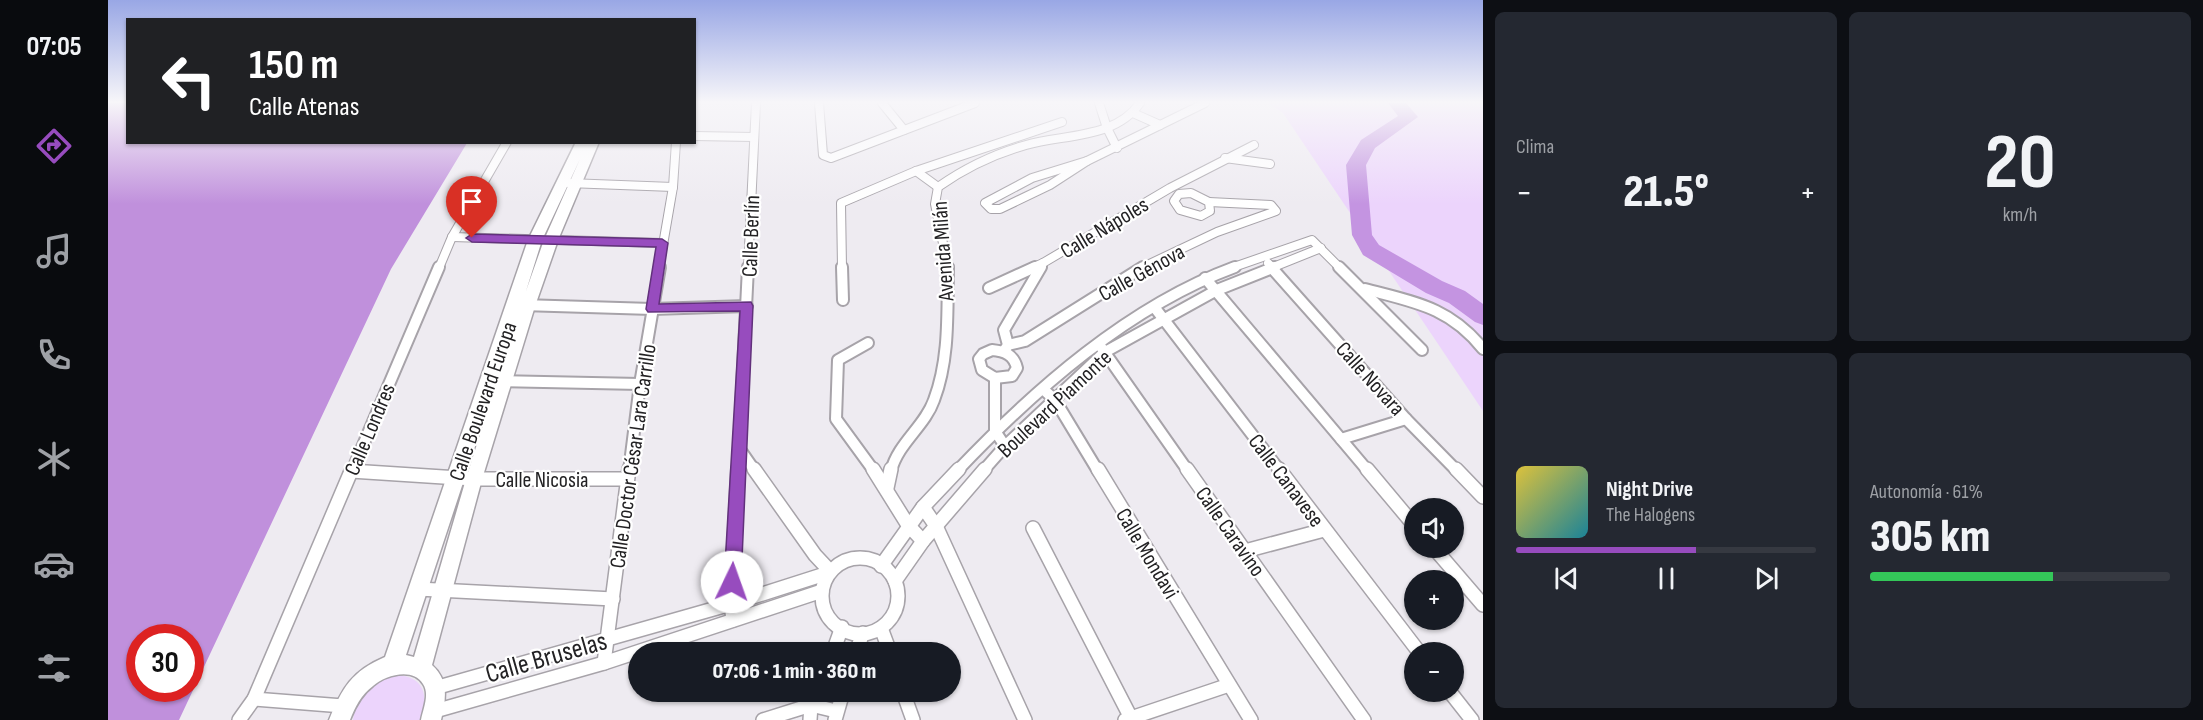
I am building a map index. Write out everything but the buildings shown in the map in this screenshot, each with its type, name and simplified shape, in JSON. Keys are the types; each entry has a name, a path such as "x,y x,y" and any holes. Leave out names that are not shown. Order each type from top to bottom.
{"main road":[{"name":"Calle Boulevard Europa","path":"569,184 581,144"},
{"name":"Calle Boulevard Europa","path":"422,668 474,479 498,381 543,240 569,184 592,144"},
{"name":"Calle Boulevard Europa","path":"393,664 455,478 498,381"},
{"path":"341,713 352,691 364,678 393,664 408,663 422,668 430,676 435,688 433,715"}],"street":[{"path":"730,137 754,137"},
{"name":"Calle Berlín","path":"733,620 731,604 754,137"},
{"path":"822,137 823,154 831,158 887,137"},
{"path":"843,300 841,203 916,171 1003,148 1029,137"},
{"name":"Avenida Milán","path":"887,488 894,459 934,402 945,360 948,266 935,204 938,188 1003,148 1062,137"},
{"path":"1111,137 1117,148"},
{"path":"1087,161 1050,185 1000,209 994,211 985,203 1032,178 1087,161 1138,137"},
{"name":"Calle Londres","path":"239,720 254,699 452,237 506,144"},
{"name":"Calle Doctor César Lara Carrillo","path":"604,663 626,479 662,243 673,187 676,144"},
{"name":"Calle Nápoles","path":"995,378 1012,376 1017,368 1006,348 1004,330 1043,263 1174,191 1225,158 1254,145"},
{"path":"1225,158 1270,164"},
{"path":"916,171 938,188"},
{"path":"569,184 673,187"},
{"path":"1174,191 1198,195 1209,202 1210,211 1207,214 1186,213 1180,210 1174,201 1174,191"},
{"name":"Calle Génova","path":"1006,348 1025,341 1146,265 1217,231 1276,211 1271,205 1209,202"},
{"path":"452,237 662,243"},
{"name":"Boulevard Piamonte","path":"882,566 908,525 923,507 995,430 1042,389 1155,308 1205,279 1312,240 1321,248 1217,290 1165,320 1101,347 1055,400 1005,446 923,541 895,581"},
{"path":"1321,248 1422,350"},
{"name":"Calle Novara","path":"1261,257 1406,418 1483,497"},
{"path":"989,288 1043,263"},
{"path":"1205,279 1217,290 1404,513"},
{"path":"1363,289 1437,309 1459,320 1483,350"},
{"path":"522,305 652,309 747,306"},
{"name":"Calle Canavese","path":"1155,308 1411,642"},
{"path":"868,343 838,360 836,419 887,488 908,525 923,541"},
{"name":"Calle Caravino","path":"1101,347 1364,720"},
{"path":"1005,446 995,430 995,378 980,368 979,358 986,351 1006,348"},
{"path":"498,381 640,384"},
{"name":"Calle Mondavi","path":"1042,389 1055,400 1251,720"},
{"path":"1341,439 1406,418"},
{"path":"739,448 829,572"},
{"name":"Calle Nicosia","path":"351,471 474,479 626,479"},
{"path":"923,507 936,526 1025,720"},
{"path":"1033,528 1129,719 1229,685"},
{"path":"1245,551 1324,530"},
{"path":"859,558 882,566 895,581 898,602 890,621 881,628 863,633 842,627 827,612 822,591 829,572 836,565 859,558"},
{"path":"1443,558 1483,605"},
{"name":"Calle Bruselas","path":"435,688 731,604 829,572"},
{"path":"418,589 613,599"},
{"name":"Calle Bruselas","path":"668,642 822,591"},
{"path":"656,626 659,642"},
{"path":"837,642 842,627"},
{"path":"881,628 886,642"},
{"path":"860,642 863,633"},
{"name":"Calle Bruselas","path":"433,715 628,655"},
{"path":"254,699 341,713"},
{"path":"763,720 805,702"},
{"path":"810,720 813,702"},
{"path":"819,702 836,716"},
{"path":"907,702 913,720"},
{"path":"1458,702 1472,720"}],"shaded area":[{"path":"108,137 126,137 126,144 466,144 391,269 204,667 204,624 126,624 126,702 187,702 179,720 108,720"},
{"path":"1299,137 1483,137 1483,411"},
{"path":"397,675 414,680 422,689 424,703 420,720 353,720 358,704 368,690 381,681"}],"waterway":[{"path":"1379,137 1368,144 1356,165 1362,235 1371,250 1434,287 1457,297 1483,316"}],"route":[{"path":"472,238 662,243 652,309 747,306 732,582"}]}
